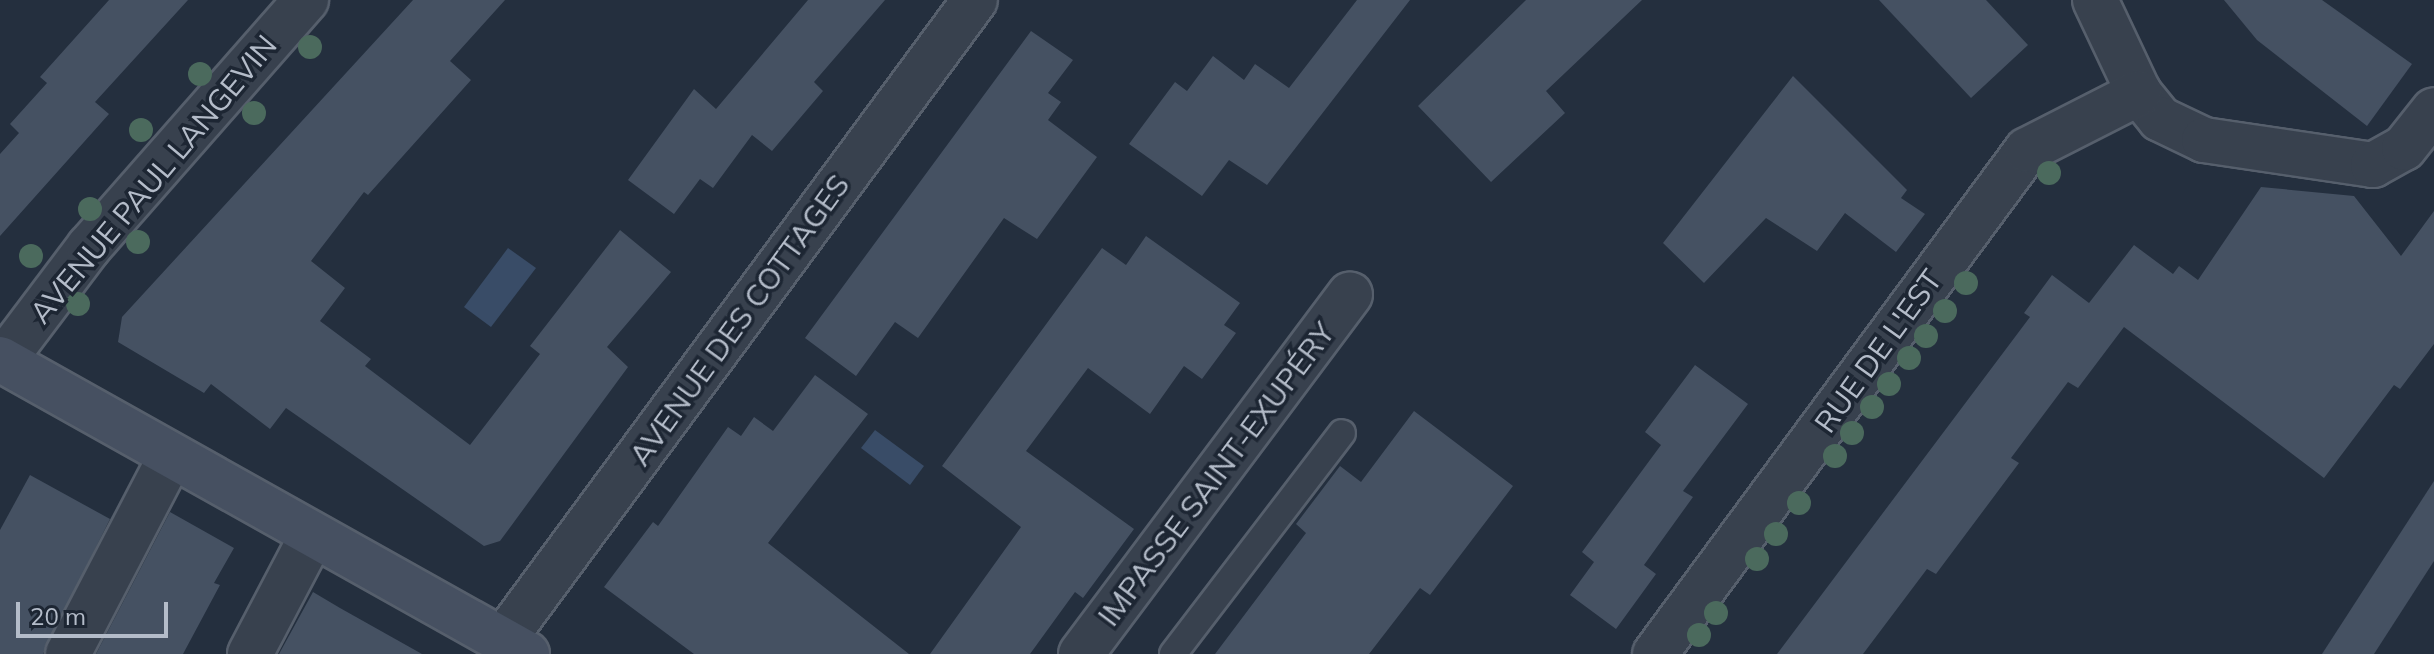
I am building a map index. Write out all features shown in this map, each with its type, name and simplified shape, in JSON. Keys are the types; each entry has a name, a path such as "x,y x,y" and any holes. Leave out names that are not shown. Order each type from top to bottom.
{"main road":[{"path":"2,360 515,647"}],"street":[{"name":"AVENUE PAUL LANGEVIN","path":"2,360 89,247 306,0"},
{"name":"AVENUE DES COTTAGES","path":"515,647 975,0"},
{"path":"2095,0 2139,93 2160,119 2204,140 2373,165 2404,148 2434,110"},
{"name":"RUE DE L'EST","path":"1655,654 2027,150 2139,93"},
{"name":"IMPASSE SAINT-EXUPÉRY","path":"1081,654 1350,294"},
{"path":"68,654 171,456"},
{"path":"250,654 312,536"}],"lane":[{"path":"1173,654 1342,433"}],"water":[{"path":"508,248 536,268 491,327 464,307"},
{"path":"875,430 924,466 910,485 861,448"}],"building":[{"path":"109,0 188,0 95,102 109,114 0,236 0,154 19,133 10,124 47,83 40,77"},
{"path":"413,0 505,0 450,61 471,80 368,195 364,192 311,261 345,288 320,321 371,359 365,366 470,445 540,354 530,346 620,230 671,272 607,347 628,367 500,541 484,546 286,408 270,429 211,384 204,393 118,342 122,317"},
{"path":"808,0 885,0 814,82 823,91 772,151 752,135 713,188 700,179 674,214 628,180 694,89 716,109"},
{"path":"1357,0 1410,0 1267,185 1229,160 1202,196 1129,144 1175,82 1187,91 1213,56 1244,80 1255,64 1289,88"},
{"path":"1526,0 1642,0 1546,91 1565,113 1491,182 1418,106"},
{"path":"1879,0 1986,0 2028,45 1971,98"},
{"path":"2224,0 2322,0 2412,64 2367,126 2257,40"},
{"path":"1031,31 1073,60 1048,93 1061,102 1048,120 1097,157 1037,239 1004,218 918,338 895,322 856,376 805,338"},
{"path":"1793,76 1907,190 1901,198 1925,214 1896,252 1845,213 1817,251 1766,218 1704,283 1663,243"},
{"path":"2261,187 2354,196 2401,256 2434,211 2434,344 2400,389 2394,385 2324,478 2124,327 2078,388 2068,382 2011,458 2019,463 1936,574 1927,569 1863,654 1777,654 2030,317 2024,313 2052,275 2089,303 2134,245 2173,274 2179,266 2198,280"},
{"path":"1146,236 1240,303 1224,325 1236,333 1202,379 1184,366 1150,414 1088,368 1026,451 1134,529 1083,598 1075,592 1030,654 930,654 1021,527 942,466 1102,248 1126,265"},
{"path":"1695,365 1748,404 1683,491 1693,497 1644,565 1656,574 1616,629 1570,595 1594,562 1582,552 1661,445 1645,432"},
{"path":"815,375 868,414 768,543 909,654 694,654 604,587 653,522 658,526 728,427 741,436 754,417 773,431"},
{"path":"1414,411 1513,486 1430,595 1420,588 1369,654 1215,654 1306,533 1296,524 1340,466 1361,482"},
{"path":"30,475 110,519 43,654 0,654 0,530"},
{"path":"2434,481 2434,561 2374,654 2322,654"},
{"path":"170,512 234,548 214,583 220,585 183,654 96,654"},
{"path":"313,592 340,608 422,654 279,654"}]}
